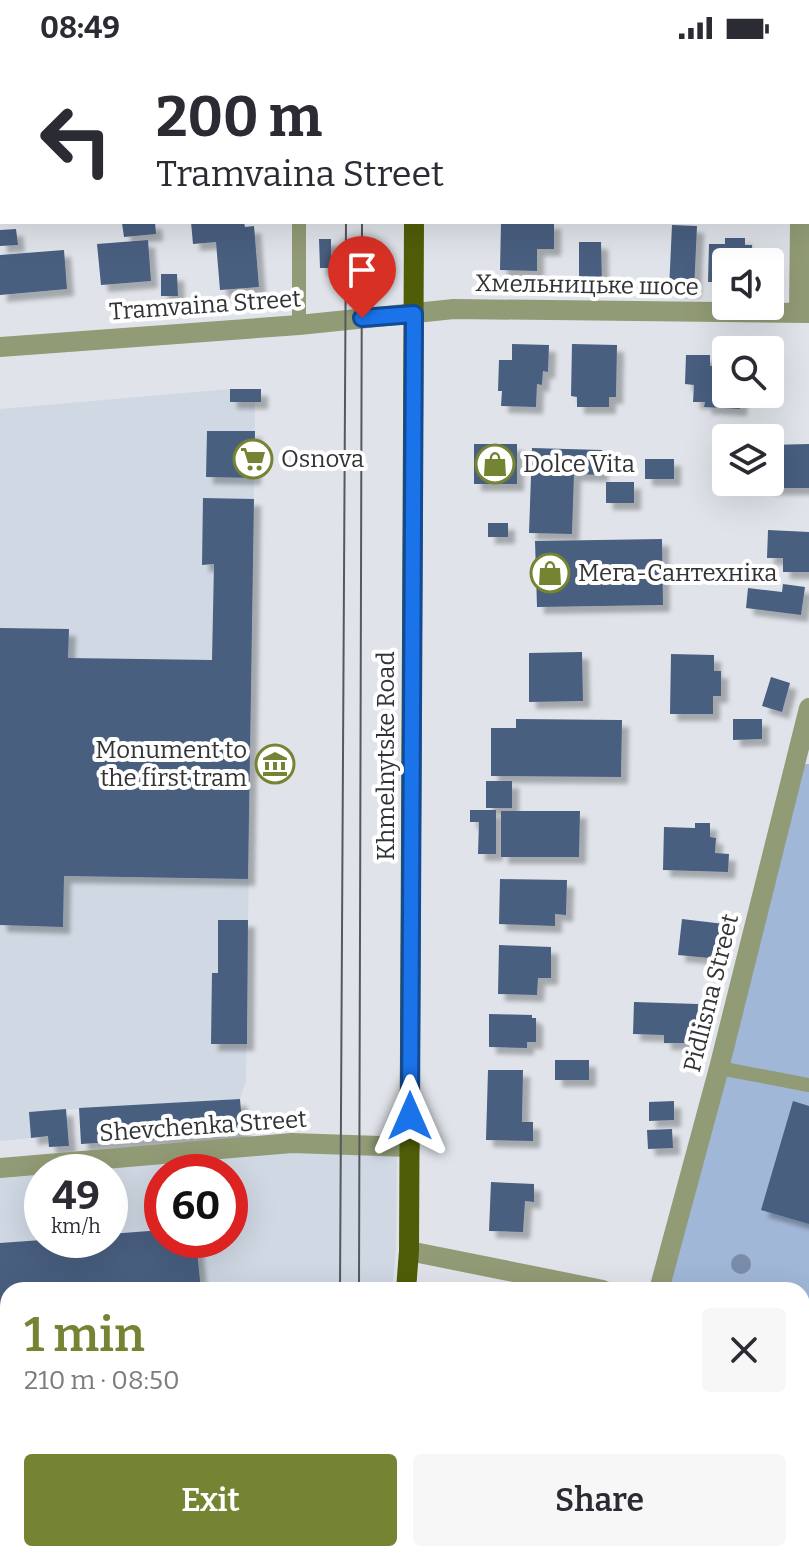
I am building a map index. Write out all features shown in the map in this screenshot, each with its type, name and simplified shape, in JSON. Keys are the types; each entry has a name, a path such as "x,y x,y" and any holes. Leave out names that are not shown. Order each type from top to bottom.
{"main road":[{"name":"Khmelnytske Road","path":"407,1282 410,1147 414,224"}],"street":[{"path":"800,224 804,313"},
{"name":"Хмельницьке шосе","path":"414,314 454,309 804,313"},
{"name":"Tramvaina Street","path":"0,347 414,314"},
{"name":"Pidlisna Street","path":"661,1282 719,1068 809,708"},
{"name":"Shevchenka Street","path":"0,1168 292,1143 410,1147"},
{"path":"409,1251 563,1282"}],"lane":[{"path":"299,224 299,325"},
{"path":"719,1068 809,1085"}],"shaded area":[{"path":"230,389 231,402 255,402 246,1081 240,1099 29,1112 31,1138 0,1141 0,409"},
{"path":"809,764 809,1282 661,1282 795,765"},
{"path":"397,1145 393,1282 0,1282 0,1165 24,1164 24,1258 128,1258 128,1159 144,1158 144,1258 248,1258 248,1154 218,1154"}],"building":[{"path":"122,224 155,224 156,234 124,237"},
{"path":"191,224 254,226 259,287 220,290 216,242 193,244"},
{"path":"501,224 554,224 554,249 537,249 537,271 500,270"},
{"path":"672,225 697,226 694,291 669,290"},
{"path":"16,229 18,245 0,246 0,230"},
{"path":"725,238 745,238 745,245 752,245 752,248 712,248 712,282 708,282 709,244 725,244"},
{"path":"319,239 331,239 331,268 320,268"},
{"path":"148,240 151,281 101,285 97,244"},
{"path":"579,242 601,242 602,283 579,283"},
{"path":"64,250 67,289 0,295 0,255"},
{"path":"161,274 177,274 178,296 161,296"},
{"path":"512,344 549,345 548,372 543,371 542,385 537,384 536,407 501,406 499,360 512,360"},
{"path":"572,344 617,345 616,397 609,397 609,407 577,407 577,397 571,396"},
{"path":"686,355 710,355 712,407 704,407 705,402 693,402 694,385 685,384"},
{"path":"230,389 261,389 261,402 230,402"},
{"path":"207,431 255,431 254,478 206,477"},
{"name":"Dolce Vita","path":"474,444 517,444 517,484 474,484"},
{"path":"809,444 809,488 784,488 784,445"},
{"path":"532,448 602,450 601,475 574,474 572,534 529,533"},
{"path":"645,459 674,459 674,479 645,479"},
{"path":"606,482 634,482 634,503 606,503"},
{"path":"203,498 254,499 248,879 64,876 63,927 0,925 0,628 69,629 68,658 212,660 214,564 202,565"},
{"path":"488,523 508,523 508,537 488,537"},
{"path":"768,530 809,532 809,572 783,572 783,558 767,558"},
{"path":"662,539 663,605 537,607 535,541"},
{"path":"783,584 805,587 801,615 746,608 748,588 782,592"},
{"path":"582,652 583,701 529,702 529,653"},
{"path":"671,654 714,655 714,671 721,671 721,696 713,696 713,714 670,714"},
{"path":"771,677 790,683 782,712 762,706"},
{"path":"516,719 622,720 621,777 491,776 491,728 516,728"},
{"path":"733,719 762,719 762,739 733,740"},
{"path":"486,781 512,781 512,808 486,808"},
{"path":"470,810 496,810 496,854 478,854 479,822 470,822"},
{"path":"501,811 580,811 579,857 501,857"},
{"path":"695,823 710,823 710,837 716,838 715,853 729,854 728,872 663,870 664,827 695,828"},
{"path":"500,879 567,880 566,915 555,914 555,926 499,924"},
{"path":"682,919 724,924 720,959 678,955"},
{"path":"218,920 248,920 247,1044 211,1044 212,973 218,973"},
{"path":"499,945 551,947 551,978 538,978 537,995 498,994"},
{"path":"634,1002 698,1004 697,1043 664,1043 664,1035 633,1034"},
{"path":"489,1014 532,1015 536,1018 536,1042 527,1042 527,1048 489,1047"},
{"path":"555,1060 589,1060 589,1080 555,1080"},
{"path":"488,1070 523,1070 522,1122 533,1122 533,1141 486,1140"},
{"path":"240,1099 243,1134 81,1144 79,1108"},
{"path":"674,1101 674,1120 649,1121 649,1102"},
{"path":"793,1101 809,1106 809,1224 761,1210"},
{"path":"66,1109 69,1146 49,1147 48,1136 31,1138 29,1112"},
{"path":"672,1129 673,1148 648,1149 647,1130"},
{"path":"491,1182 534,1184 534,1202 525,1201 523,1232 489,1231"},
{"path":"144,1231 144,1258 198,1258 200,1282 0,1282 0,1243 24,1241 24,1258 128,1258 128,1233"}],"tram line":[{"path":"340,1282 346,224"},
{"path":"359,1282 362,224"}],"place":[{"name":"Osnova","path":"253,459"},
{"name":"Dolce Vita","path":"495,464"},
{"name":"Мега-Сантехніка","path":"550,573"},
{"name":"Monument to the first tram","path":"275,764"}],"route":[{"path":"362,318 414,314 410,1116"}]}
